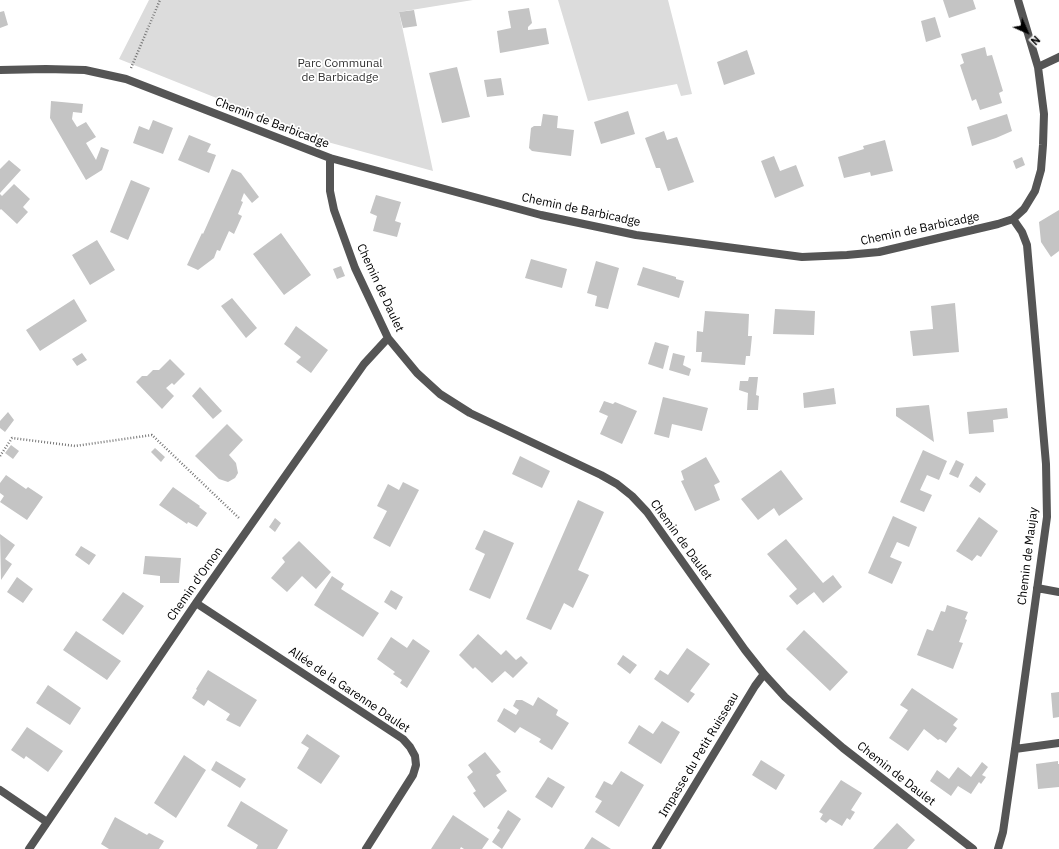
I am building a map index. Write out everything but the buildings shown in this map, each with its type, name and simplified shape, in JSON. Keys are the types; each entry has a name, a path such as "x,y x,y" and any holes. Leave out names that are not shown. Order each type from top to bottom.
{"street":[{"name":"Chemin de Barbicadge","path":"0,70 85,70 126,79 330,158 541,215 636,235 802,257 847,256 879,252 998,224 1013,219 1031,200 1041,170 1044,114 1038,67 1018,0"},
{"path":"1038,67 1059,57"},
{"name":"Chemin de Daulet","path":"330,158 330,191 334,210 355,268 388,338 417,373 446,398 470,413 606,478 617,484 632,496 647,512 733,634 764,674 785,697 812,722 973,849"},
{"name":"Chemin de Maujay","path":"998,849 1003,832 1016,749 1036,588 1047,517 1046,464 1027,245 1022,232 1013,219"},
{"name":"Chemin d'Ornon","path":"29,849 196,603 364,364 388,338"},
{"path":"1036,588 1059,592"},
{"name":"Allée de la Garenne Daulet","path":"196,603 403,739 410,747 415,756 416,765 413,775 366,849"},
{"name":"Impasse du Petit Ruisseau","path":"656,849 755,686 764,674"},
{"path":"1016,749 1059,743"},
{"path":"0,790 47,822"}],"path":[{"path":"126,79 160,0"},
{"path":"0,456 12,438 76,446 152,435 249,528"}],"green space":[{"name":"Parc Communal de Barbicadge","path":"149,0 473,0 399,12 433,171 324,141 119,59"},
{"path":"558,0 668,0 692,94 681,96 677,84 588,101"}]}
